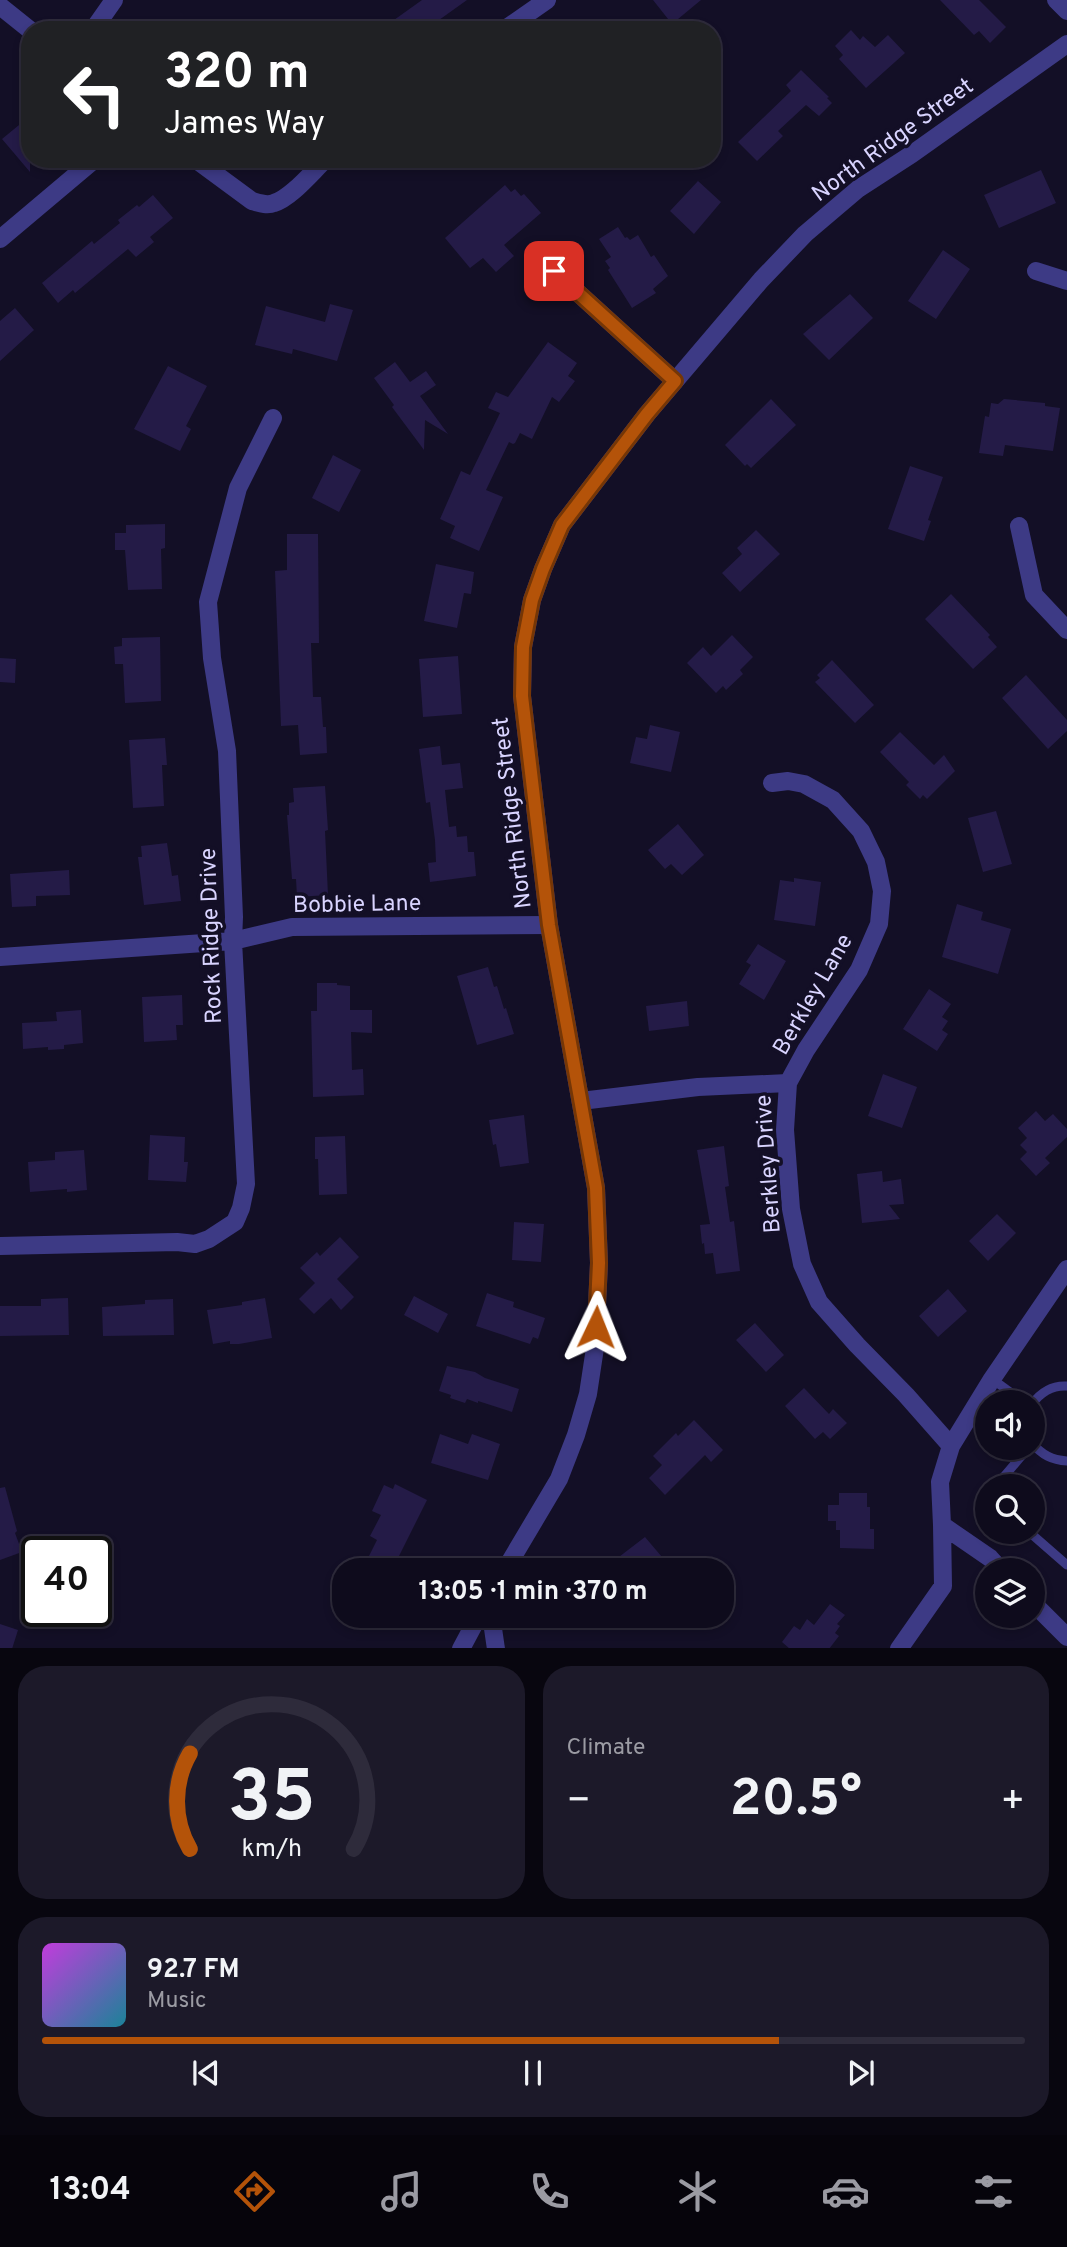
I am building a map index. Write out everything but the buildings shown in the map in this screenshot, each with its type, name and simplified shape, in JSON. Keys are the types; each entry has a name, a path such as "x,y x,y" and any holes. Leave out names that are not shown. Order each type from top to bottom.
{"street":[{"path":"99,21 114,0"},
{"path":"517,21 547,0"},
{"path":"1056,0 1067,11"},
{"path":"0,6 21,23"},
{"name":"North Ridge Street","path":"512,1558 559,1479 588,1394 596,1348 599,1263 596,1188 549,925 522,696 523,647 532,600 543,569 562,525 647,414 761,280 815,225 858,189 912,155 1067,44"},
{"path":"0,239 84,168"},
{"path":"206,168 226,184 261,204 273,204 285,198 317,168"},
{"path":"554,271 675,381"},
{"path":"1036,271 1067,281"},
{"name":"Rock Ridge Drive","path":"0,1246 177,1242 195,1244 209,1239 235,1222 241,1208 246,1184 233,941 227,751 212,658 208,602 238,488 274,418"},
{"path":"1019,526 1034,595 1067,630"},
{"name":"Berkley Lane","path":"772,783 788,780 804,784 833,800 862,831 876,862 882,891 879,924 859,970 788,1083"},
{"name":"Bobbie Lane","path":"0,957 233,941 292,927 549,925"},
{"name":"Berkley Drive","path":"581,1101 698,1087 788,1083 786,1143 791,1209 802,1264 819,1302 951,1446"},
{"path":"899,1648 943,1586 940,1482 951,1446 992,1379 1067,1269"},
{"path":"942,1525 990,1558"},
{"path":"1045,1615 1067,1637"},
{"path":"461,1648 472,1628"},
{"path":"493,1628 496,1648"}],"lane":[{"path":"992,1379 1007,1390"},
{"path":"1045,1391 1067,1385"},
{"path":"1045,1455 1067,1461"},
{"path":"1006,1474 1018,1460"},
{"path":"1043,1544 1067,1565"}],"route":[{"path":"554,271 675,381 562,525 532,600 523,647 522,696 549,925 596,1188 599,1263 596,1327"}]}
